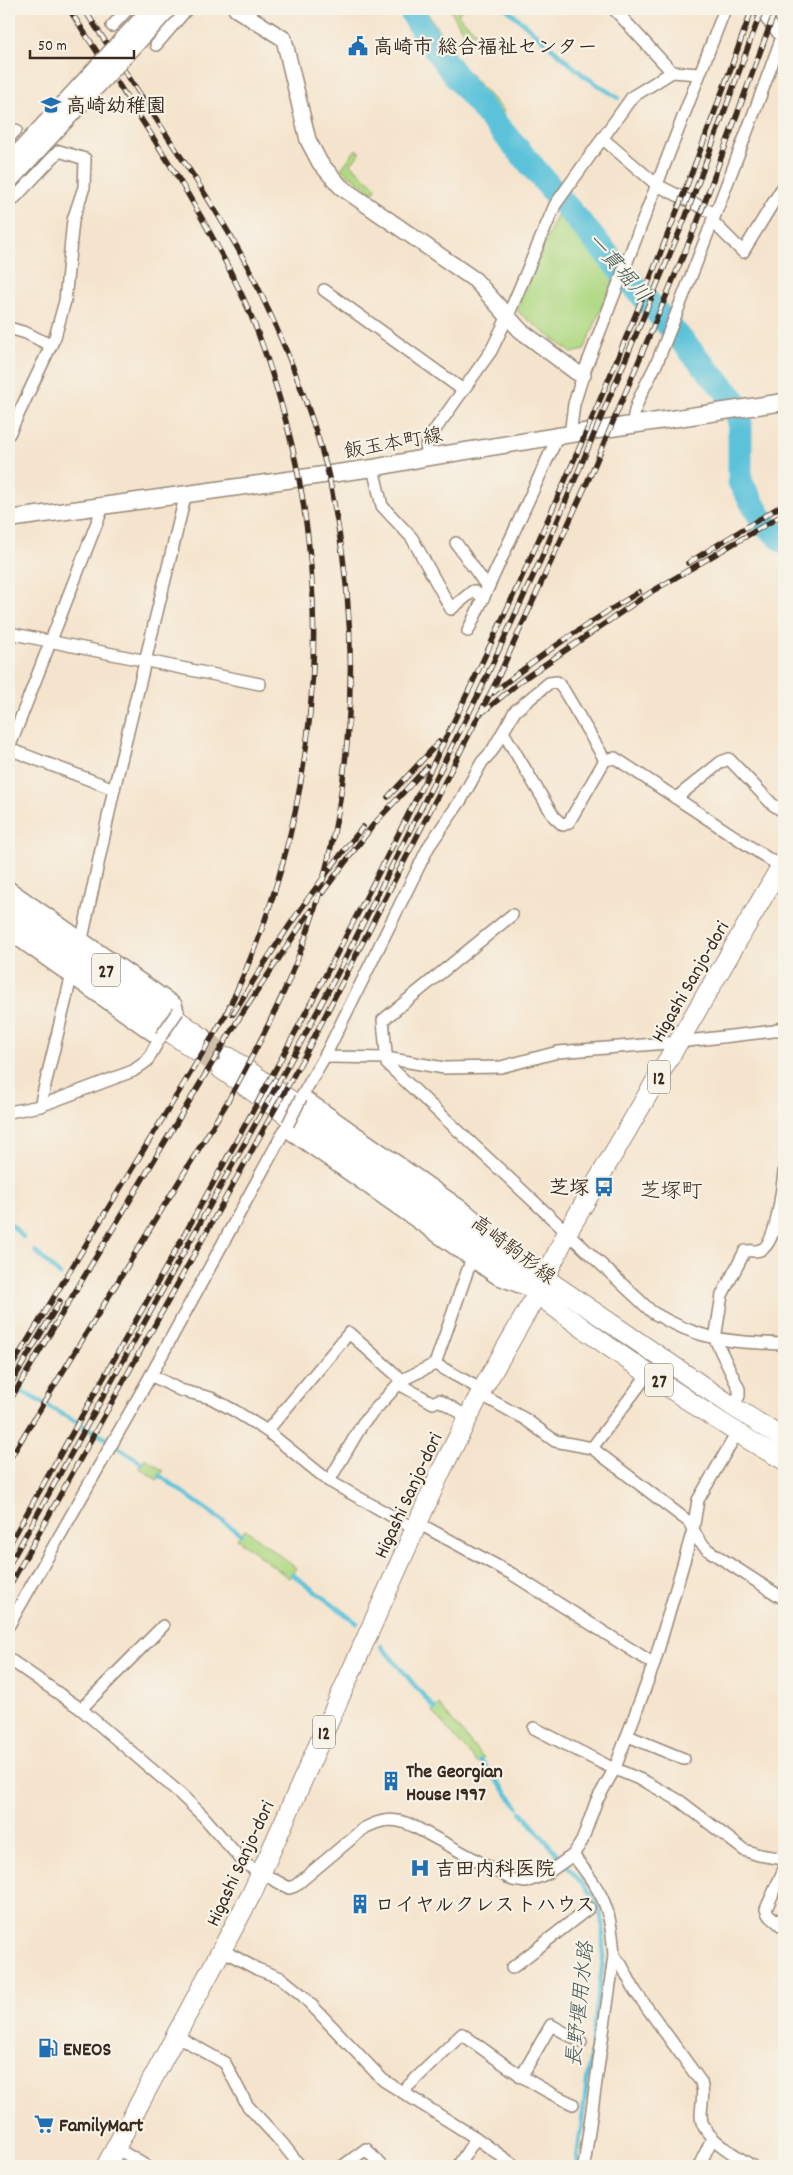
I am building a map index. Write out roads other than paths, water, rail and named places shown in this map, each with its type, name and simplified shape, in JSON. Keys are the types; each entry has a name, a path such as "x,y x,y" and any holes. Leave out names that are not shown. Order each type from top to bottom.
{"main road":[{"name":"飯玉本町線","path":"9,519 373,468 564,435 632,427 784,402"},
{"name":"Higashi Sanjo-dori","path":"106,2166 261,1874 441,1471 468,1417 541,1286 568,1233 782,864"},
{"name":"27","path":"9,901 199,1044 9,918"},
{"name":"高崎駒形線","path":"225,1063 510,1272 541,1286 784,1439"},
{"name":"高崎駒形線","path":"541,1286 648,1374 737,1433 784,1460"}],"street":[{"path":"112,26 128,9"},
{"path":"9,162 150,9"},
{"path":"9,182 169,9"},
{"path":"156,44 188,9"},
{"path":"236,9 284,39 308,140 329,175 341,187 475,280 498,304 507,318 520,330 576,372 583,375"},
{"path":"614,9 672,72"},
{"path":"468,631 564,435 583,375 725,9"},
{"path":"632,427 635,412 752,123 784,36 758,9"},
{"path":"429,457 426,446 432,434 491,351 555,205 602,138 632,97 672,72 699,74"},
{"path":"602,138 657,185 714,218 743,252 784,185"},
{"path":"9,204 58,151 85,159 84,187 73,220 65,301 55,336 9,434"},
{"path":"324,290 462,390"},
{"path":"9,328 26,333 50,345"},
{"path":"373,468 382,506 412,538 451,609 473,591 486,592"},
{"path":"82,939 114,789 186,493"},
{"path":"103,507 9,749 114,789"},
{"path":"456,543 486,592"},
{"path":"9,633 260,684"},
{"path":"9,1625 151,1375 326,1054 429,846 462,800 482,762 492,751 515,711 549,683 557,682 605,760"},
{"path":"503,732 554,817 563,825 569,822 605,760 615,758 782,864"},
{"path":"676,798 720,762 728,759 772,804 784,812"},
{"path":"9,887 172,1001 178,1008 178,1011 147,1061 140,1066 40,1106 9,1112"},
{"path":"512,915 383,1020 387,1064 652,1312 684,1329 715,1339 784,1344"},
{"path":"9,934 160,1038"},
{"path":"40,1106 72,978"},
{"path":"326,1054 332,1057 386,1058 444,1068 501,1067 558,1052 679,1042 774,1031 784,1027"},
{"path":"302,1096 468,1211 482,1223 478,1249 435,1364 401,1382 363,1424 329,1481"},
{"path":"286,1127 478,1249"},
{"path":"732,1406 738,1396 739,1389 715,1339 722,1295 745,1251 760,1251 767,1245 780,1219 784,1172"},
{"path":"267,1431 349,1333 401,1382 433,1404 439,1400 468,1417"},
{"path":"435,1364 555,1441 592,1448 689,1522 700,1542 708,1550 784,1599"},
{"path":"592,1448 648,1374"},
{"path":"151,1375 188,1393 212,1398 267,1431 329,1481 512,1574 654,1664"},
{"path":"9,1659 81,1709 176,1790 203,1816 245,1864 289,1888 295,1886 363,1830 374,1823 391,1819 413,1826 512,1880 526,1882 534,1880 567,1859 582,1840 596,1802 615,1768 654,1664 693,1530 698,1500 737,1433"},
{"path":"81,1709 162,1626"},
{"path":"534,1728 646,1782 680,1801 744,1850 759,1855 784,1859"},
{"path":"628,1736 684,1759"},
{"path":"567,1859 594,1882 606,1904 611,1924 614,1956 584,2166"},
{"path":"784,1868 766,1909 768,1914 784,1928"},
{"path":"512,1968 589,1908"},
{"path":"222,1950 257,1969 281,1978 293,1987 383,2080 476,2138 515,2166"},
{"path":"614,1956 621,1964 635,1991 701,2082 704,2094 700,2119 712,2139 752,2166"},
{"path":"521,2077 551,2025 581,2042"},
{"path":"403,2091 462,2034 521,2077 550,2094 573,2104"},
{"path":"175,2035 225,2063 247,2105 300,2166"},
{"path":"458,2166 476,2138"},
{"path":"699,2166 712,2139"},
{"path":"116,2148 146,2166"},
{"path":"343,2166 366,2149 381,2166"}],"waterway":[{"name":"一貫堀川","path":"410,9 437,51 467,91 734,400 740,423 740,482 764,523 784,541"},
{"path":"507,9 583,75 618,98"},
{"path":"9,1222 23,1237"},
{"path":"35,1251 60,1275"},
{"name":"長野堰用水路","path":"23,1392 105,1438 142,1463"},
{"name":"長野堰用水路","path":"160,1476 241,1534"},
{"name":"長野堰用水路","path":"292,1574 357,1623"},
{"name":"長野堰用水路","path":"381,1646 435,1709"},
{"name":"長野堰用水路","path":"481,1761 518,1807"},
{"name":"長野堰用水路","path":"521,1812 591,1894 597,1904 603,1923 603,1959 576,2166"}],"tunnel":[{"path":"203,1038 229,1057"},
{"path":"195,1050 221,1069"}],"railway":[{"path":"9,1371 225,1016 256,945 280,871 298,796 309,720 313,644 311,567 301,490 284,414 258,333 238,287 200,215 158,145 69,9"},
{"path":"9,1460 228,1101 281,998 296,963 314,910 329,856 340,801 347,744 350,688 350,632 337,520 318,437 292,364 249,269 214,207 84,9"},
{"path":"9,1545 174,1254 295,1033 451,727 507,610 612,372 708,131 752,9"},
{"path":"9,1565 300,1044 343,963 478,695 546,548 686,216 762,9"},
{"path":"9,1587 305,1055 496,682 591,474 697,223 776,9"},
{"path":"688,563 784,504"},
{"path":"482,713 522,680 651,592 784,514"},
{"path":"493,693 564,640 639,592"},
{"path":"388,797 439,742"},
{"path":"322,893 374,824 427,767"},
{"path":"233,1014 294,918 363,827"},
{"path":"9,1402 238,1020 311,910"},
{"path":"9,1387 60,1301"}],"place":[{"name":"高崎市 総合福祉センター","path":"358,46"},
{"name":"高崎幼稚園","path":"51,105"},
{"name":"芝塚","path":"604,1187"},
{"name":"The Georgian House 1997","path":"391,1781"},
{"name":"吉田内科医院","path":"420,1868"},
{"name":"ロイヤルクレストハウス","path":"360,1904"},
{"name":"ENEOS","path":"48,2048"},
{"name":"FamilyMart","path":"44,2124"}],"district":[{"name":"芝塚町","path":"671,1190"}]}
